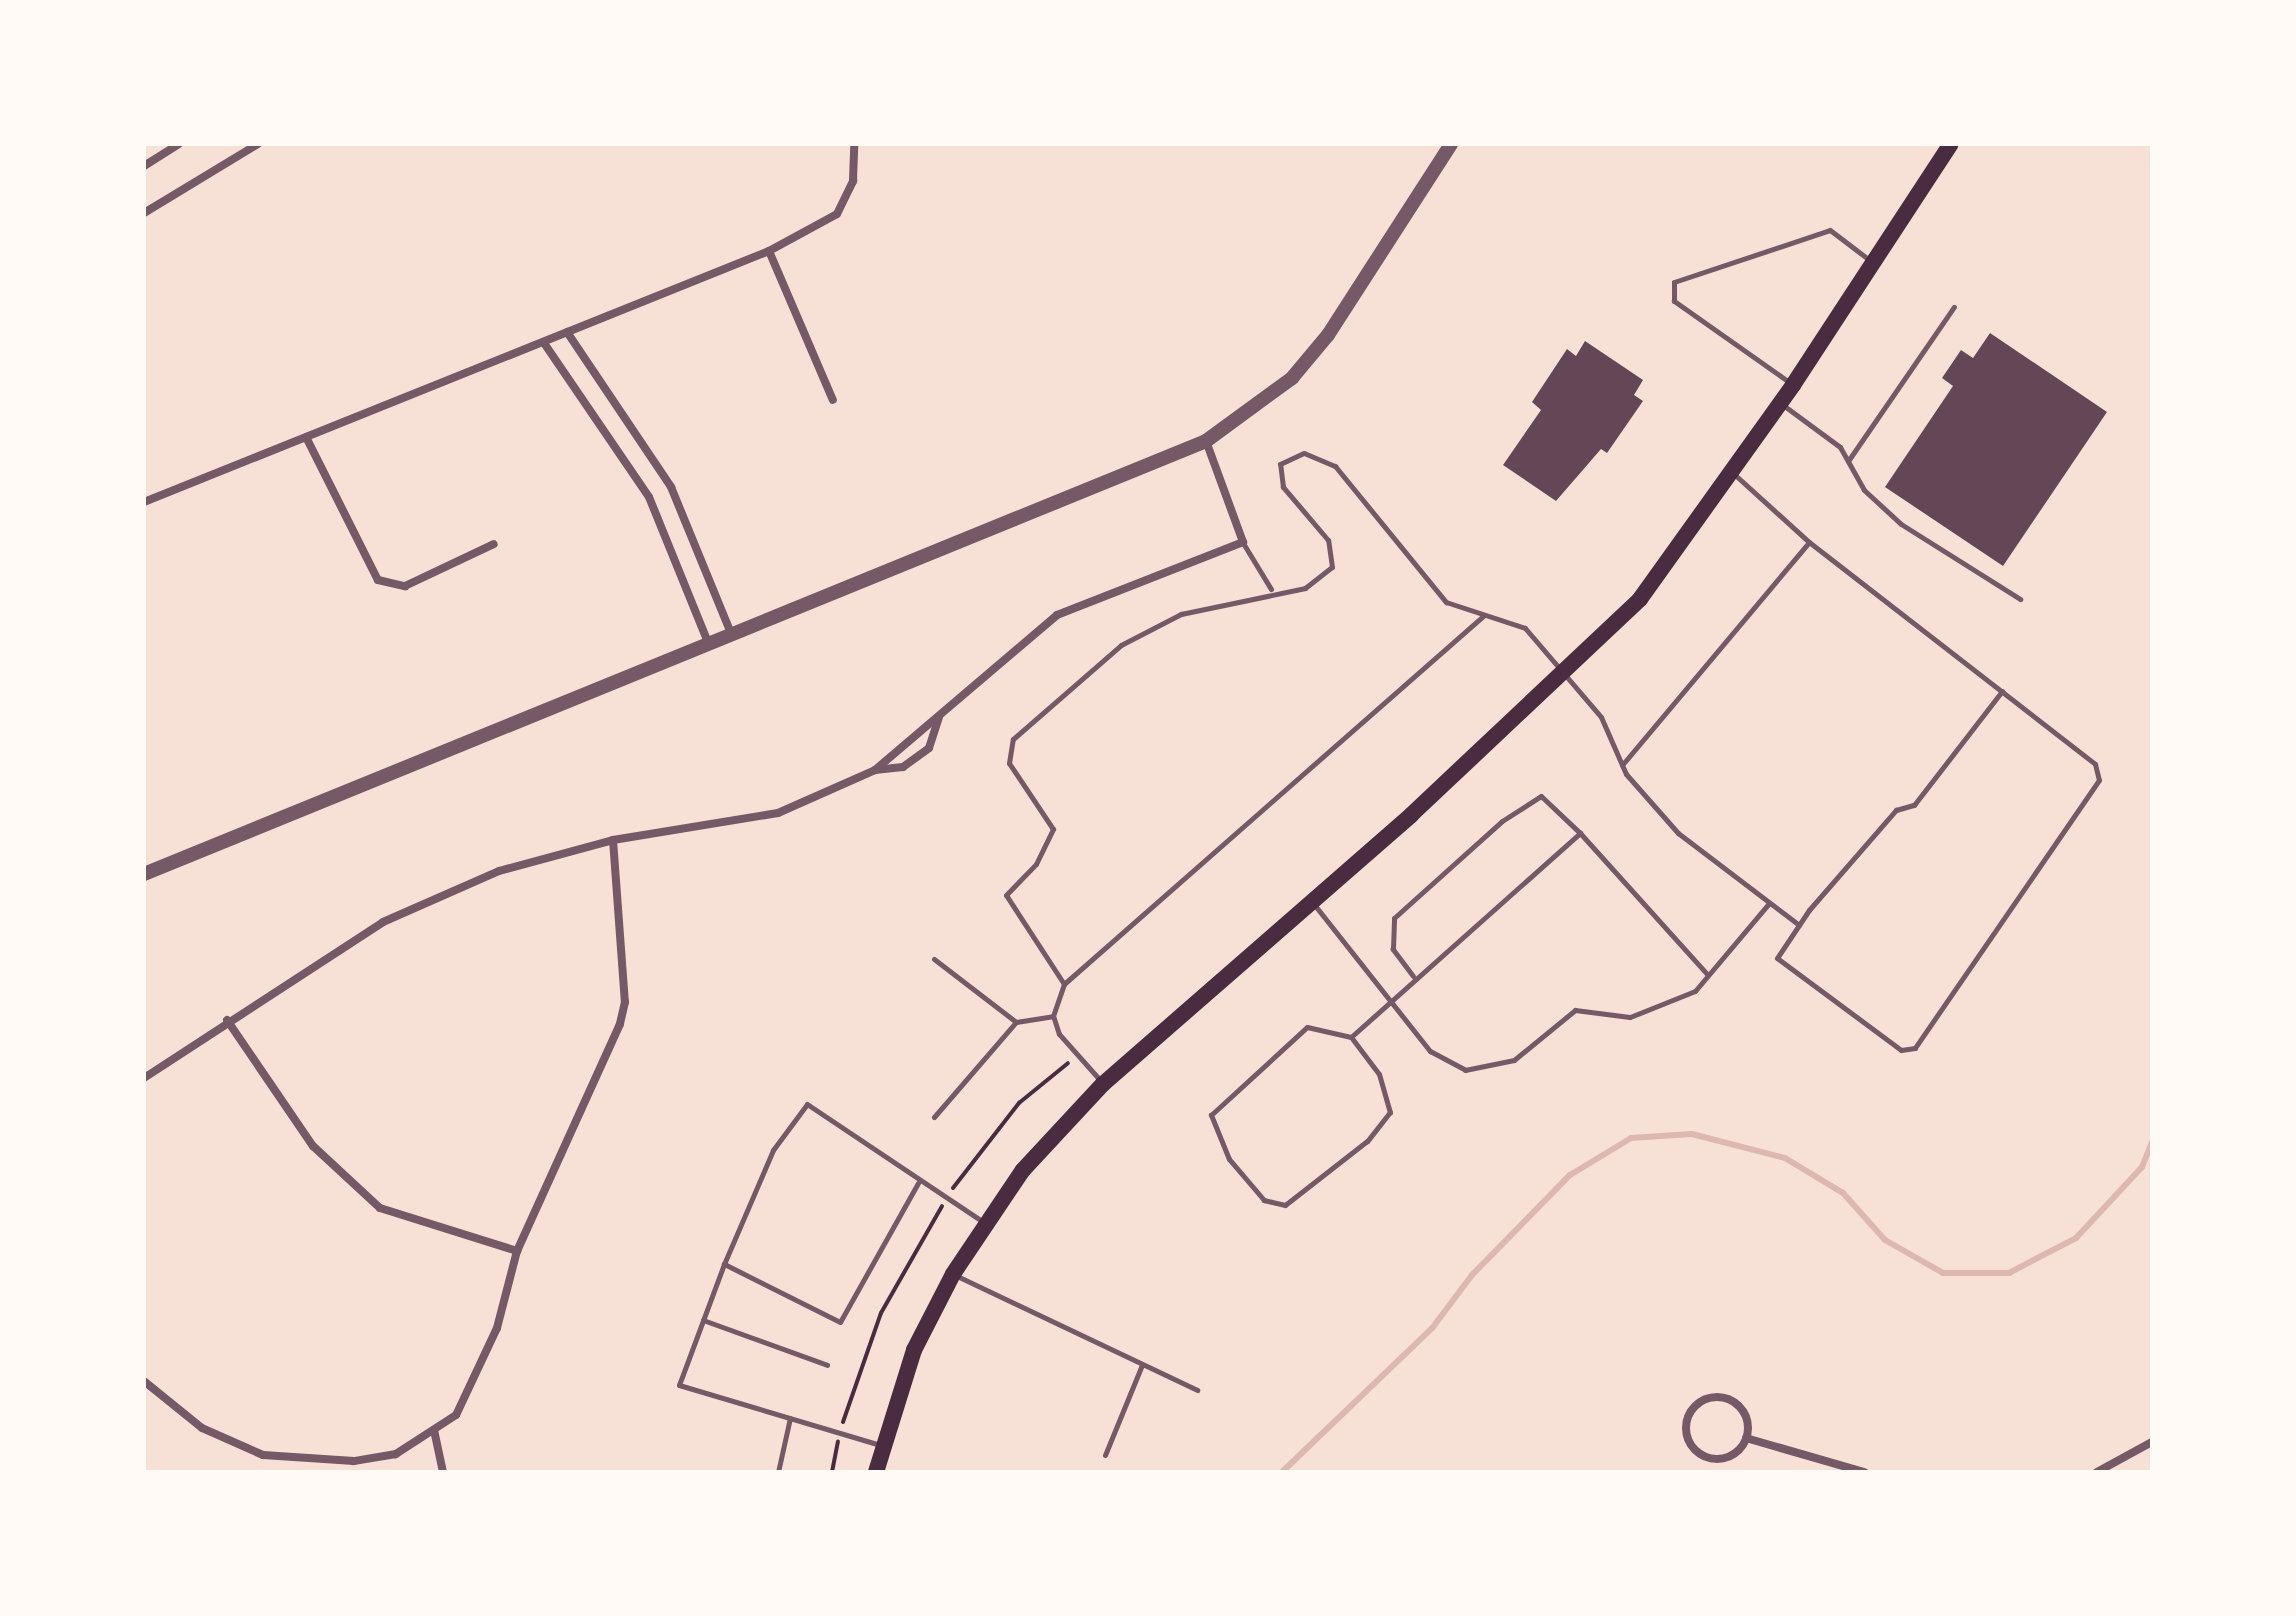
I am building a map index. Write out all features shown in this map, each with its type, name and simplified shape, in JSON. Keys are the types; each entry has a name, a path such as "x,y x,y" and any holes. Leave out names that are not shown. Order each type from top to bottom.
{"main road":[{"path":"876,1472 881,1446 914,1350 953,1274 984,1223 1103,1084 1312,903 1563,674 1640,599 1793,385 1951,144"}],"street":[{"path":"144,166 179,144"},
{"path":"144,213 258,144"},
{"path":"144,502 769,251 837,214 853,181 854,144"},
{"path":"144,874 707,640 1206,441 1292,378 1328,335 1451,144"},
{"path":"769,251 833,400"},
{"path":"567,332 671,487 730,631"},
{"path":"544,343 649,497 707,640"},
{"path":"306,437 378,580 405,586 494,544"},
{"path":"875,770 918,728 939,718 1057,615 1243,542 1206,441"},
{"path":"144,1078 227,1020 383,922 499,871 613,840 778,813 875,770 903,767 929,748 939,718"},
{"path":"144,1381 202,1428 263,1455 354,1461 396,1454 456,1415 497,1328 517,1251 620,1024 625,1002 613,840"},
{"path":"227,1020 313,1146 380,1208 517,1251"},
{"path":"1728,1399 1744,1412 1746,1438 1730,1456 1710,1459 1687,1439 1687,1419 1698,1403 1728,1399"},
{"path":"434,1430 443,1472"},
{"path":"1746,1438 1864,1472"},
{"path":"2097,1472 2152,1442"},
{"path":"354,1461 358,1472"}],"lane":[{"path":"1793,385 1674,301 1674,282 1830,230 1875,264"},
{"path":"1848,461 1954,307"},
{"path":"1779,402 1848,461 1864,490 1901,524 2020,599"},
{"path":"1064,984 1006,895 1036,864 1053,829 1009,763 1013,739 1121,645 1181,614 1250,604 1271,589 1305,588 1332,567 1328,540 1283,487 1280,464 1304,453 1335,466 1446,602 1525,628 1601,717 1622,765 1678,833 1799,925"},
{"path":"1732,472 1809,542 2002,691 2095,764 2099,780 1915,1048 1901,1050 1777,958 1799,925 1896,810 1914,805 2002,691"},
{"path":"1243,542 1271,589"},
{"path":"1622,765 1809,542"},
{"path":"1103,1084 1076,1056 1053,1016 1064,984 1483,616"},
{"path":"1413,976 1393,949 1394,918 1502,821 1541,796 1580,833 1708,975"},
{"path":"1351,1037 1386,999 1580,833"},
{"path":"1312,903 1430,1051 1465,1070 1514,1060 1575,1010 1630,1017 1695,991 1769,903"},
{"path":"934,959 1016,1022"},
{"path":"934,1117 1016,1022 1053,1016"},
{"path":"1307,1027 1351,1037 1379,1074 1390,1112 1367,1141 1285,1205 1264,1200 1229,1159 1211,1115 1307,1027"},
{"path":"881,1446 679,1385 724,1264 773,1150 807,1104 880,1149 918,1183 984,1223"},
{"path":"724,1264 840,1322 918,1183"},
{"path":"953,1274 1197,1390"},
{"path":"703,1320 827,1365"},
{"path":"1105,1455 1142,1365"},
{"path":"778,1472 790,1418"}],"path":[{"path":"832,1472 840,1432 881,1313 946,1200 1019,1103 1076,1056"}],"building":[{"path":"1990,333 2107,412 2003,566 1885,487 1953,386 1942,378 1961,350 1973,358"},
{"path":"1585,341 1643,380 1634,395 1643,401 1607,453 1601,449 1556,501 1503,465 1541,410 1532,402 1567,349 1576,356"}],"waterway":[{"path":"1282,1472 1433,1327 1472,1275 1570,1175 1631,1138 1692,1134 1785,1158 1843,1193 1885,1240 1943,1273 2009,1273 2076,1238 2142,1167 2152,1142"}]}
